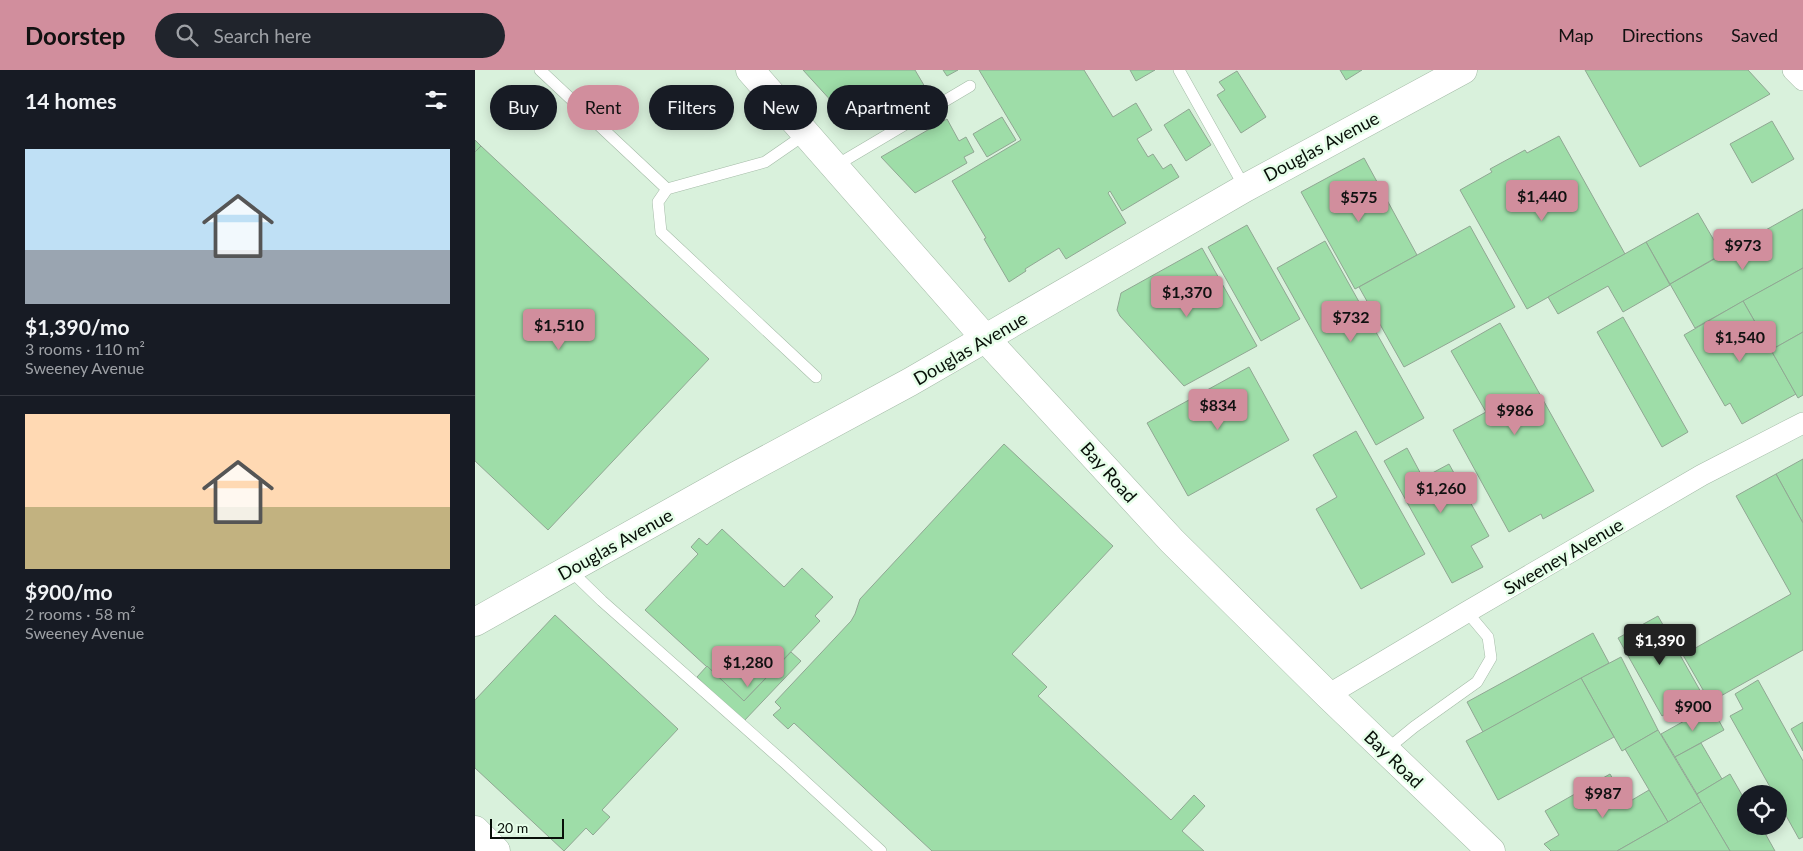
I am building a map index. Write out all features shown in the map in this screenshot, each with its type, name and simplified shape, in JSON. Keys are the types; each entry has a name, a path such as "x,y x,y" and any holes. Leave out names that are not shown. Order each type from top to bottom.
{"street":[{"name":"Bay Road","path":"750,70 985,338 1172,541 1328,695 1491,851"},
{"name":"Douglas Avenue","path":"475,622 733,477 910,382 1245,188 1463,70"},
{"path":"1793,70 1803,80"},
{"name":"Sweeney Avenue","path":"1328,695 1702,475 1803,423"},
{"path":"475,830 496,851"}],"lane":[{"path":"540,70 667,189"},
{"path":"1179,70 1245,188"},
{"path":"835,166 971,86"},
{"path":"807,133 765,162 667,189 658,202 661,232 816,377"},
{"path":"570,570 602,601 881,851"},
{"path":"1386,751 1414,727 1477,682 1491,658 1488,637 1467,612"}],"building":[{"path":"803,70 915,70 924,85 827,85 827,96"},
{"path":"943,70 958,70 947,76"},
{"path":"979,70 1084,70 1113,117 1136,103 1152,130 1137,139 1148,157 1153,154 1163,169 1171,164 1179,177 1122,211 1110,191 1108,193 1126,223 1066,259 1059,248 1025,269 1026,271 1009,282 984,239 986,238 952,181 1021,140"},
{"path":"1130,70 1155,70 1136,81"},
{"path":"1340,70 1362,70 1346,80"},
{"path":"1585,70 1748,70 1770,94 1640,167"},
{"path":"1237,71 1266,117 1241,133 1217,95 1225,90 1219,82"},
{"path":"1189,109 1211,145 1186,161 1164,125"},
{"path":"1002,117 1016,140 987,157 973,134"},
{"path":"948,121 959,141 966,137 974,152 964,157 967,163 915,193 881,157 928,130 948,130"},
{"path":"1772,121 1794,159 1752,183 1730,144"},
{"path":"1559,136 1625,254 1527,309 1460,190 1492,172 1490,169 1525,150 1527,153"},
{"path":"475,140 481,146 475,152"},
{"path":"481,146 709,359 548,530 475,461 475,152"},
{"path":"1364,158 1417,255 1355,289 1301,192"},
{"path":"1803,209 1803,268 1695,328 1670,284"},
{"path":"1698,213 1722,254 1670,284 1646,242"},
{"path":"1247,225 1300,319 1261,341 1208,247"},
{"path":"1470,226 1515,307 1404,367 1359,287"},
{"path":"1325,241 1424,418 1376,445 1277,268"},
{"path":"1646,242 1670,285 1623,312 1608,286 1558,314 1548,297"},
{"path":"1202,248 1257,346 1184,386 1120,316 1117,310 1121,293"},
{"path":"1803,268 1803,332 1771,350 1743,301"},
{"path":"1743,301 1796,394 1742,424 1730,403 1725,406 1684,335"},
{"path":"1623,317 1688,432 1662,447 1597,332"},
{"path":"1500,323 1594,491 1543,519 1541,514 1509,532 1453,430 1486,412 1451,351"},
{"path":"1803,332 1803,395 1798,398 1771,350"},
{"path":"1249,367 1289,440 1188,496 1147,423"},
{"path":"1356,431 1425,554 1361,589 1316,509 1337,497 1313,455"},
{"path":"1004,444 1113,546 1012,654 1047,687 1038,696 1171,820 1194,795 1205,806 1182,831 1204,851 932,851 794,723 788,729 773,715 781,708 775,702 851,621 860,599"},
{"path":"1407,448 1423,478 1449,464 1489,536 1471,546 1483,567 1452,583 1384,461"},
{"path":"1803,459 1803,523 1776,474"},
{"path":"1776,474 1803,523 1803,650 1710,702 1683,655 1791,594 1736,496"},
{"path":"722,529 784,587 802,568 833,597 815,616 820,621 744,701 645,610 698,554 691,547 699,538 707,545"},
{"path":"555,615 678,729 602,810 610,817 593,835 586,828 564,851 475,768 475,700"},
{"path":"1658,616 1702,694 1662,716 1618,638"},
{"path":"1593,633 1609,663 1483,732 1467,702"},
{"path":"791,652 801,661 743,722 697,677 707,666 744,701"},
{"path":"1621,657 1658,730 1622,751 1581,678"},
{"path":"1581,678 1614,737 1498,800 1466,741"},
{"path":"1758,680 1803,761 1803,837 1799,839 1787,817 1787,785 1769,785 1730,716 1743,709 1735,694"},
{"path":"1711,706 1724,730 1675,757 1661,734"},
{"path":"1803,722 1803,751 1791,729"},
{"path":"1658,730 1701,802 1668,822 1625,749"},
{"path":"1701,743 1722,779 1697,794 1675,757"},
{"path":"1610,774 1627,803 1649,790 1668,822 1617,851 1551,851 1544,844 1559,835 1545,811"},
{"path":"1730,774 1737,786 1737,835 1766,835 1775,851 1730,851 1697,794"},
{"path":"1701,802 1730,851 1617,851 1668,822"}]}
